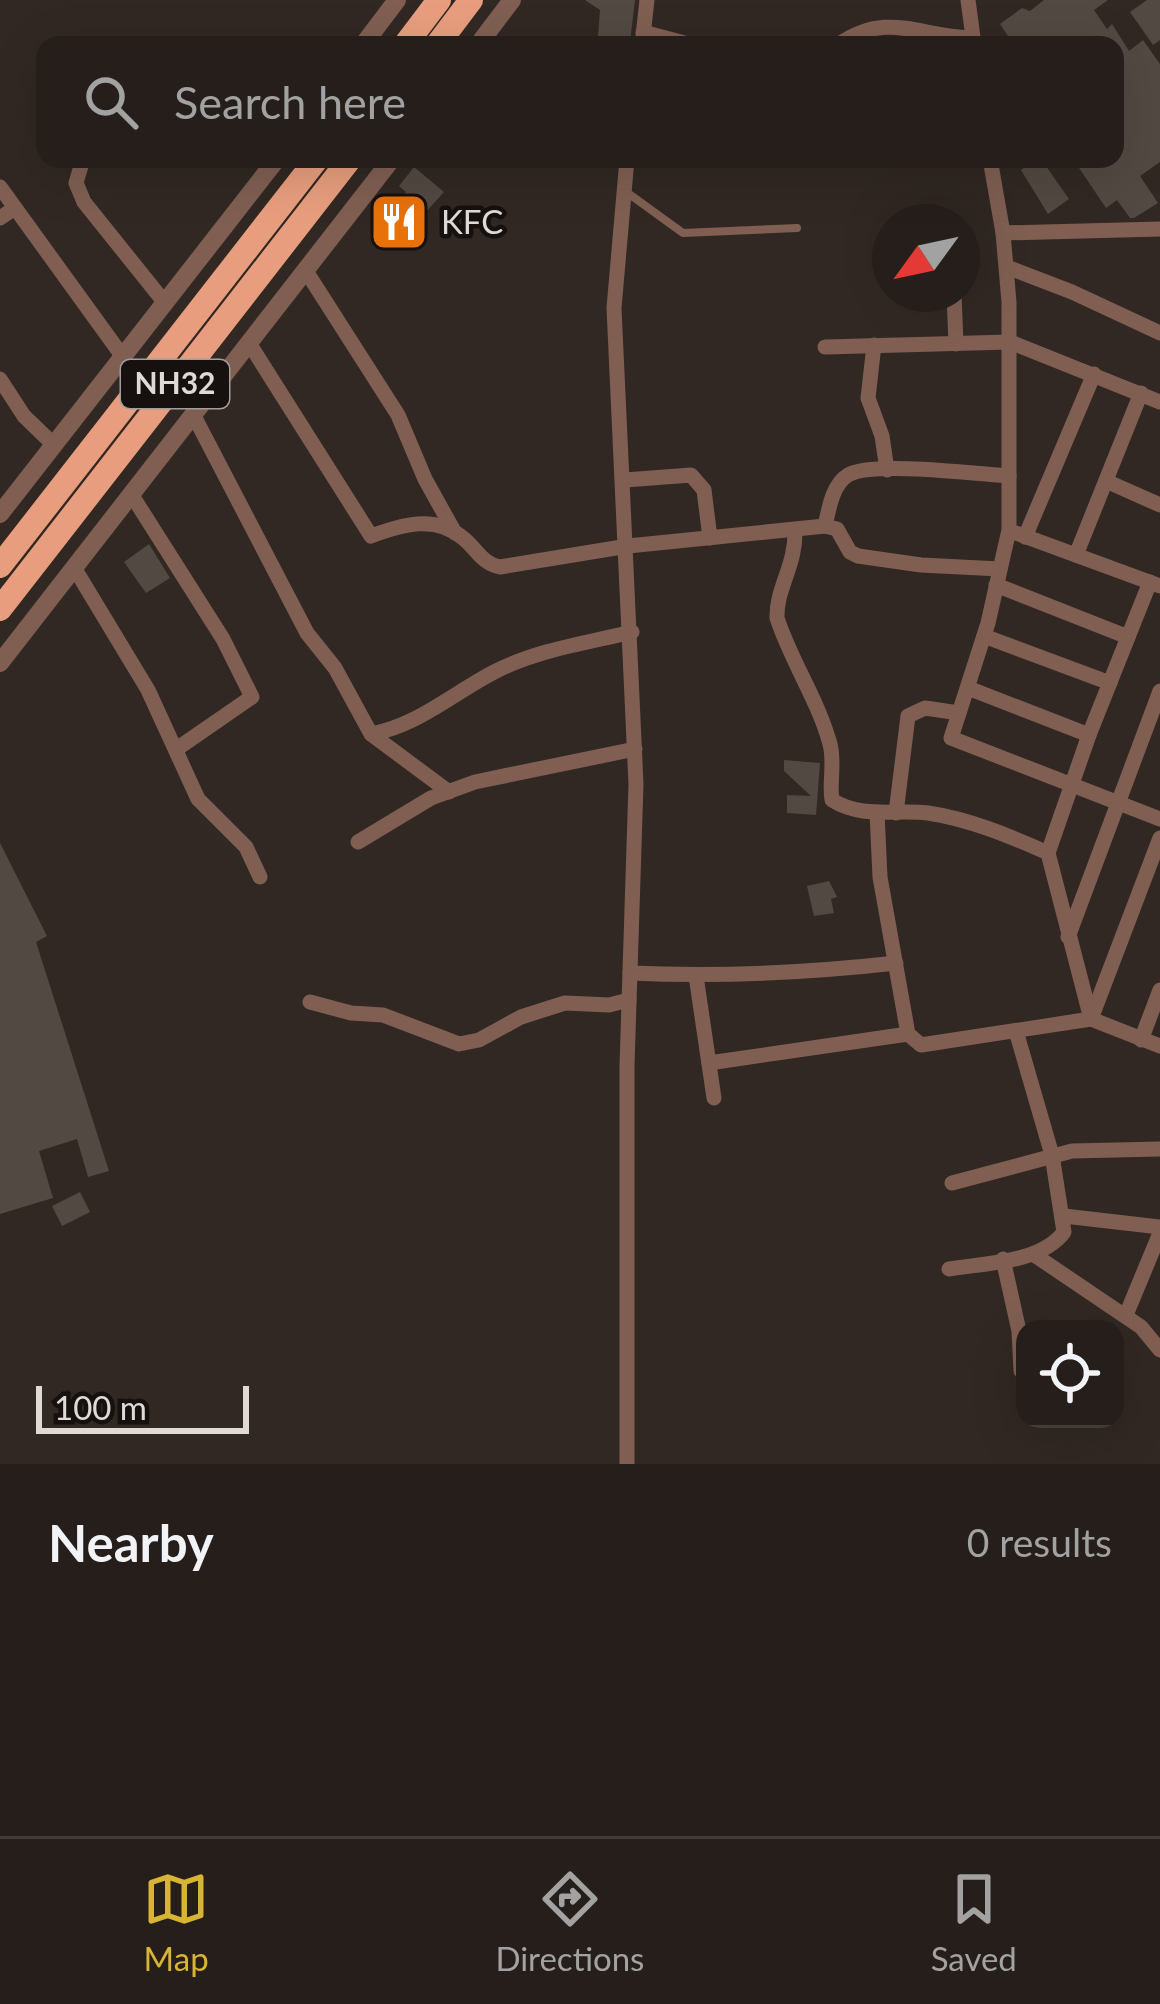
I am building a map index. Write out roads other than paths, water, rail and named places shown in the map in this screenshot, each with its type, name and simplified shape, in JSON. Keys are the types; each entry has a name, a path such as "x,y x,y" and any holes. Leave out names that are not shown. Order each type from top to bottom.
{"highway":[{"path":"412,36 440,0"},
{"path":"444,36 472,0"},
{"name":"NH32","path":"0,566 310,168"},
{"name":"NH32","path":"0,609 343,168"}],"street":[{"path":"370,36 398,0"},
{"path":"485,36 512,0"},
{"path":"642,36 647,0"},
{"path":"968,0 972,36"},
{"path":"852,36 899,24 936,36"},
{"path":"80,168 76,183 84,202 165,303"},
{"path":"0,514 271,168"},
{"path":"0,663 385,168"},
{"path":"626,168 614,308 635,748 627,1464"},
{"path":"992,168 1007,268 1009,530 984,636 951,738 1160,819"},
{"path":"0,187 8,213 123,357"},
{"path":"1003,233 1160,229"},
{"path":"1007,268 1160,333"},
{"path":"306,271 398,416 455,533 489,565 825,526 837,529 850,552 858,556 998,577 1128,637"},
{"path":"955,312 956,344"},
{"path":"825,346 1010,342 1160,402"},
{"path":"249,343 371,536 421,521 455,533"},
{"path":"874,345 868,398 882,436 887,470"},
{"path":"1025,537 1094,374"},
{"path":"0,379 24,416 54,446"},
{"path":"1076,555 1141,393"},
{"path":"194,416 307,633 335,668 371,734 449,791"},
{"path":"825,526 834,493 844,478 861,471 1009,476"},
{"path":"625,480 691,475 704,490 710,538"},
{"path":"1106,481 1160,505"},
{"path":"133,497 223,639 252,697 178,748"},
{"path":"795,530 794,561 777,604 777,619 829,742 835,779 832,800 877,813 954,818 1048,853"},
{"path":"1009,530 1155,584 1089,735 1048,853 1091,1019"},
{"path":"75,569 148,690 198,800 246,847 260,877"},
{"path":"371,734 414,722 499,670 632,632"},
{"path":"984,636 1110,683"},
{"path":"968,688 1089,735"},
{"path":"1067,940 1160,691"},
{"path":"896,813 908,716 925,708 959,713"},
{"path":"358,842 449,791 518,771 635,748"},
{"path":"877,813 878,864 908,1034 921,1046 1091,1019 1160,1046"},
{"path":"1091,1019 1160,838"},
{"path":"630,973 810,973 896,963"},
{"path":"696,976 715,1098"},
{"path":"1141,1040 1160,990"},
{"path":"310,1002 351,1013 383,1015 459,1044 565,1003 609,1005 629,1000"},
{"path":"949,1269 1033,1254 1059,1240 1064,1232 1052,1155 1016,1030"},
{"path":"709,1063 908,1034"},
{"path":"952,1183 1092,1148 1160,1148"},
{"path":"1064,1216 1160,1230 1126,1316"},
{"path":"1033,1254 1126,1316 1160,1350"},
{"path":"1003,1259 1017,1320"}],"lane":[{"path":"624,190 683,233 797,228"}],"place":[{"name":"KFC","path":"399,222"}]}
